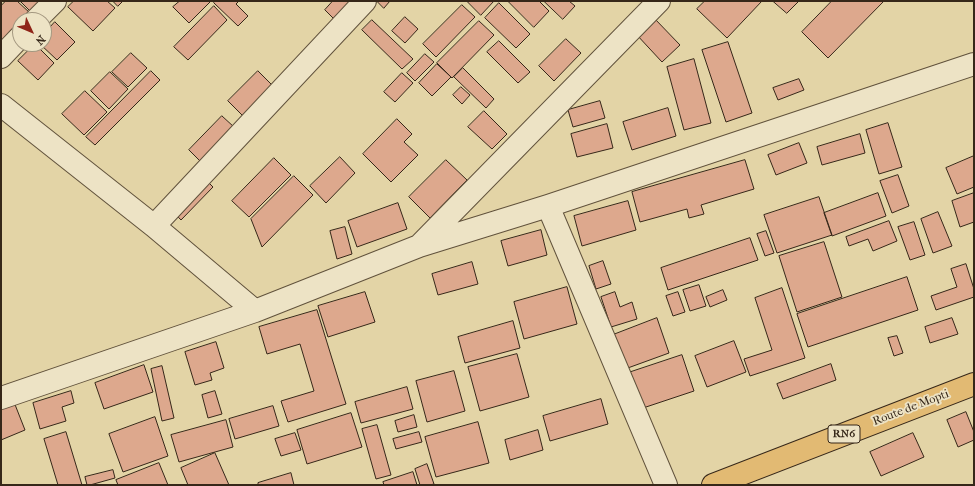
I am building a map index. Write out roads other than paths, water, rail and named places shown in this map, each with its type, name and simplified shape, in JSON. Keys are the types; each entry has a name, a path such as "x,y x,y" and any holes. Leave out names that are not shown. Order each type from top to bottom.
{"highway":[{"name":"Route de Mopti","path":"713,485 974,384"}],"street":[{"path":"44,12 55,1"},
{"path":"154,226 365,1"},
{"path":"419,246 659,1"},
{"path":"1,57 12,45"},
{"path":"1,398 255,311 419,246 548,206 974,64"},
{"path":"1,105 154,226 255,311"},
{"path":"548,206 666,485"}]}
